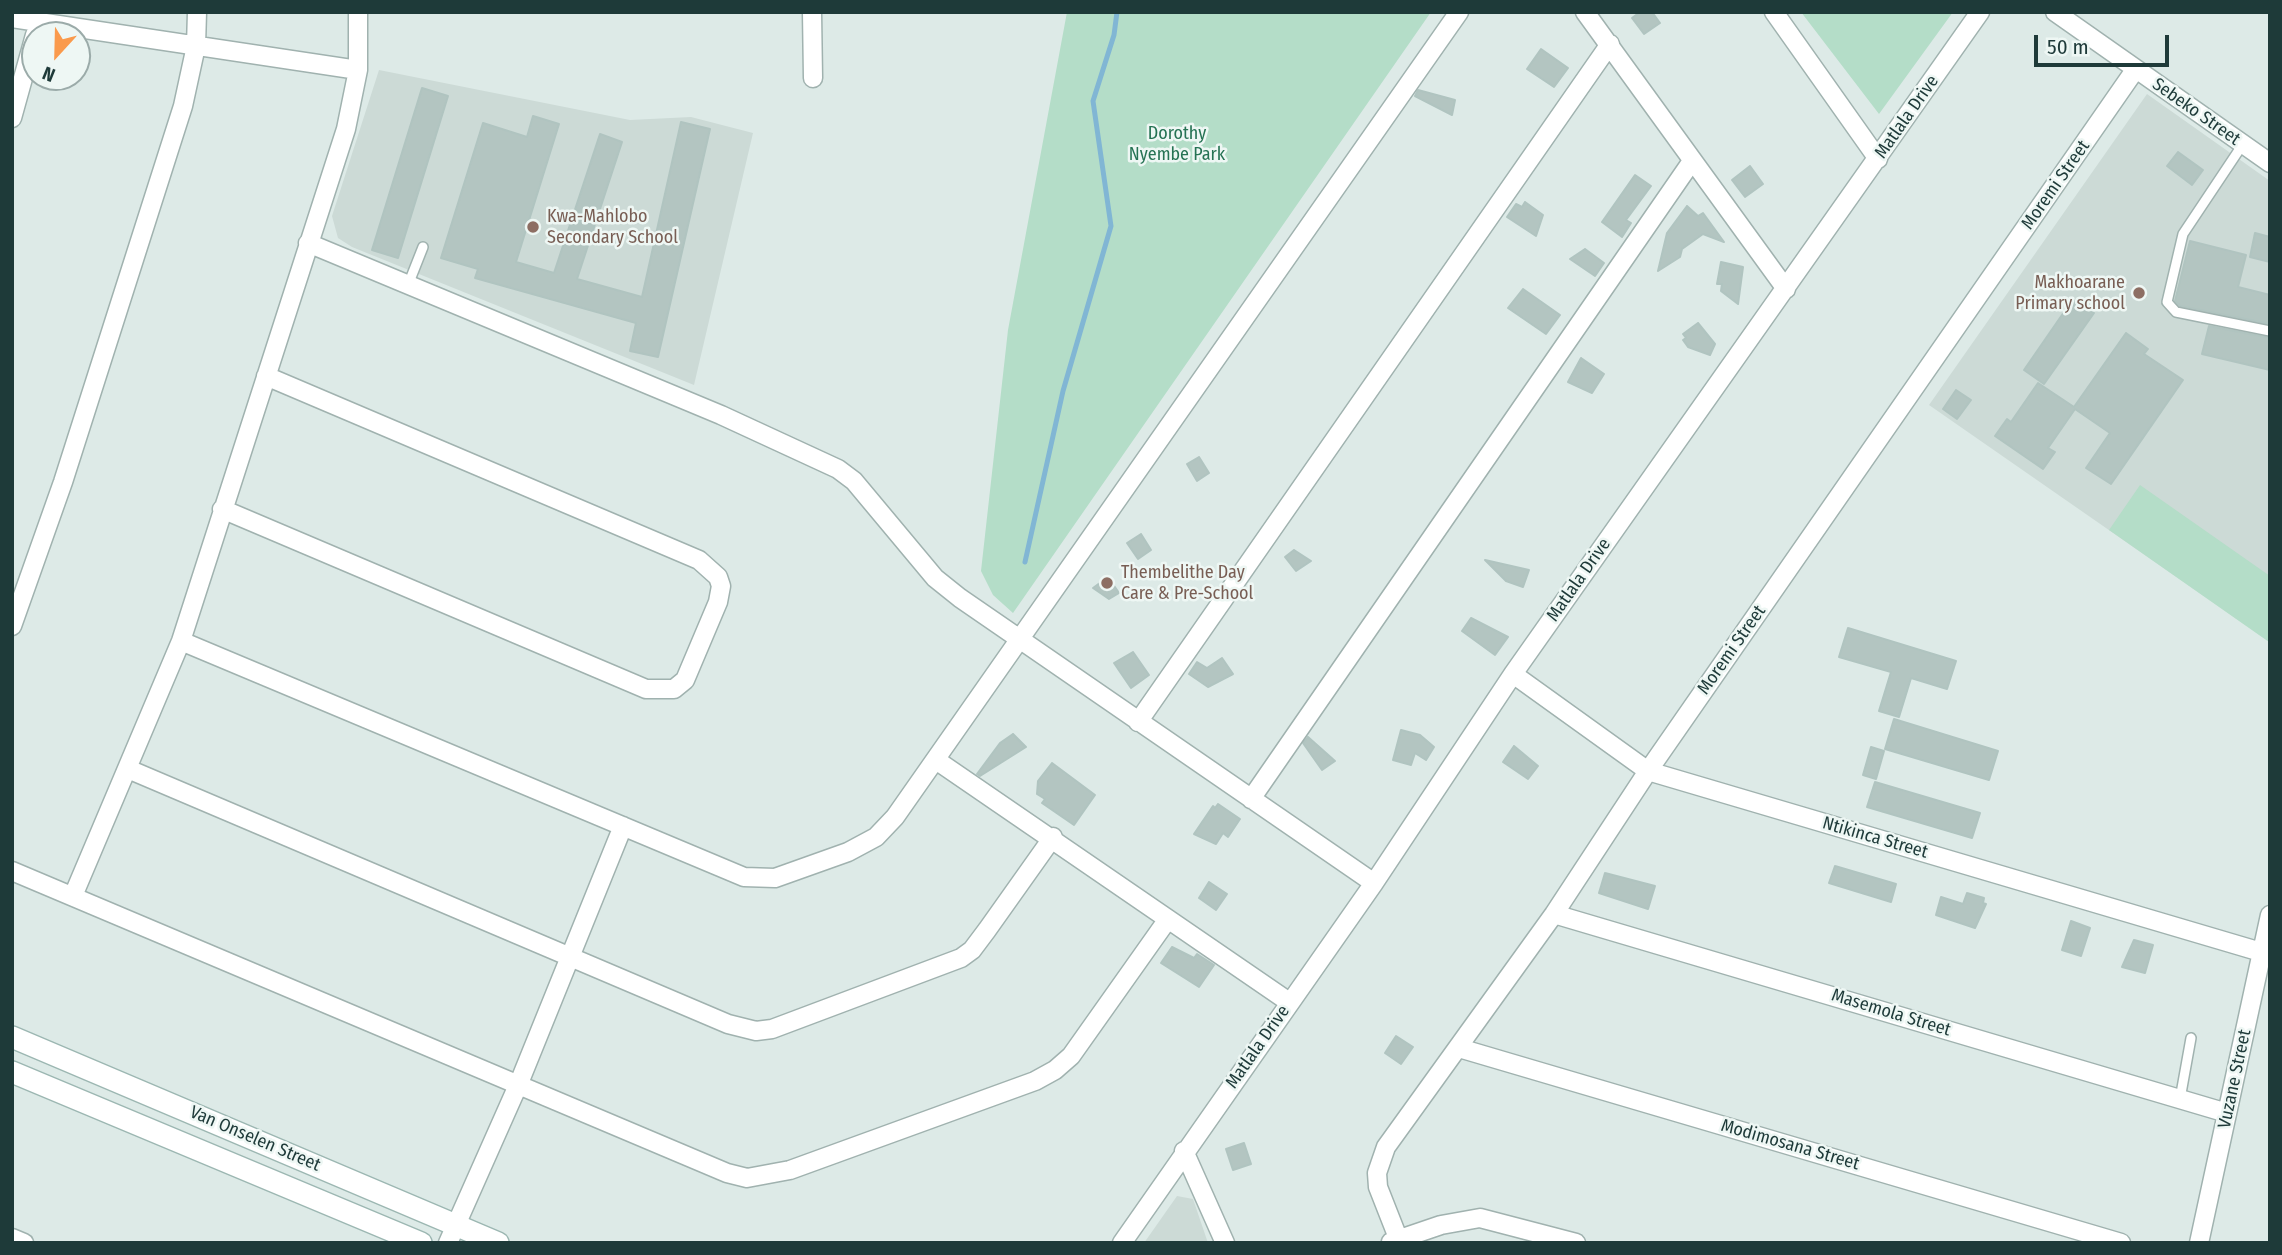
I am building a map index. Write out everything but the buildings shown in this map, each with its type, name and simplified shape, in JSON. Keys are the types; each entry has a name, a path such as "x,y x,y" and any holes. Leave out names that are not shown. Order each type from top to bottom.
{"main road":[{"name":"Van Onselen Street","path":"12,1037 452,1234 498,1243"},
{"name":"Van Onselen Street","path":"12,1072 421,1243"}],"street":[{"path":"12,626 68,469 183,106 197,46 197,12"},
{"path":"73,896 181,641 346,129 358,70 358,12"},
{"path":"812,12 813,78"},
{"path":"181,641 744,877 775,878 848,852 876,837 895,817 1459,12"},
{"path":"1586,12 1786,289"},
{"path":"1774,12 1878,159"},
{"name":"Matlala Drive","path":"1122,1243 1184,1151 1374,884 1513,674 1980,12"},
{"name":"Sebeko Street","path":"2055,12 2270,163"},
{"path":"91,33 358,70"},
{"path":"1138,722 1610,44"},
{"name":"Moremi Street","path":"1396,1242 1378,1187 1381,1159 1386,1147 1554,914 1648,771 2135,70"},
{"path":"12,118 21,84"},
{"path":"1251,799 1692,161"},
{"path":"308,243 720,415 838,469 854,481 935,578 1374,884"},
{"path":"222,509 646,689 674,689 685,680 718,602 721,586 718,577 699,559 266,376"},
{"name":"Ntikinca Street","path":"1513,674 1648,771 2261,952"},
{"path":"936,760 1053,837 1289,1002"},
{"path":"128,769 728,1024 756,1031 772,1029 961,958 987,930 1053,837"},
{"path":"452,1234 519,1083 623,826"},
{"path":"12,871 727,1173 747,1178 765,1177 1035,1081 1055,1070 1071,1056 1168,919"},
{"name":"Masemola Street","path":"1554,914 2227,1113"},
{"name":"Vuzane Street","path":"2199,1243 2270,915"},
{"name":"Modimosana Street","path":"1459,1048 2121,1243"},
{"path":"1184,1151 1224,1243"},
{"path":"1396,1242 1441,1225 1480,1218 1576,1243"},
{"path":"12,1238 24,1243"}],"lane":[{"path":"2243,144 2183,234 2167,302 2176,312 2270,331"},
{"path":"408,285 423,247"},
{"path":"2180,1099 2190,1038"}],"shaded area":[{"name":"Kwa-Mahlobo Secondary School","path":"379,70 630,120 691,117 753,133 694,385 352,247 338,238 332,216"},
{"name":"Makhoarane Primary school","path":"2147,94 2270,181 2270,642 1929,405"},
{"path":"1177,1196 1193,1199 1208,1243 1144,1243"}],"green space":[{"name":"Dorothy Nyembe Park","path":"1067,12 1431,12 1013,613 993,595 981,571 1008,330"},
{"path":"1801,12 1953,12 1879,114"},
{"path":"2140,485 2270,576 2269,642 2109,530"}],"waterway":[{"path":"1025,562 1063,391 1111,226 1093,101 1114,35 1117,12"}],"place":[{"name":"Kwa-Mahlobo Secondary School","path":"533,227"},
{"name":"Makhoarane Primary school","path":"2139,293"},
{"name":"Thembelithe Day Care & Pre-School","path":"1107,583"}]}
